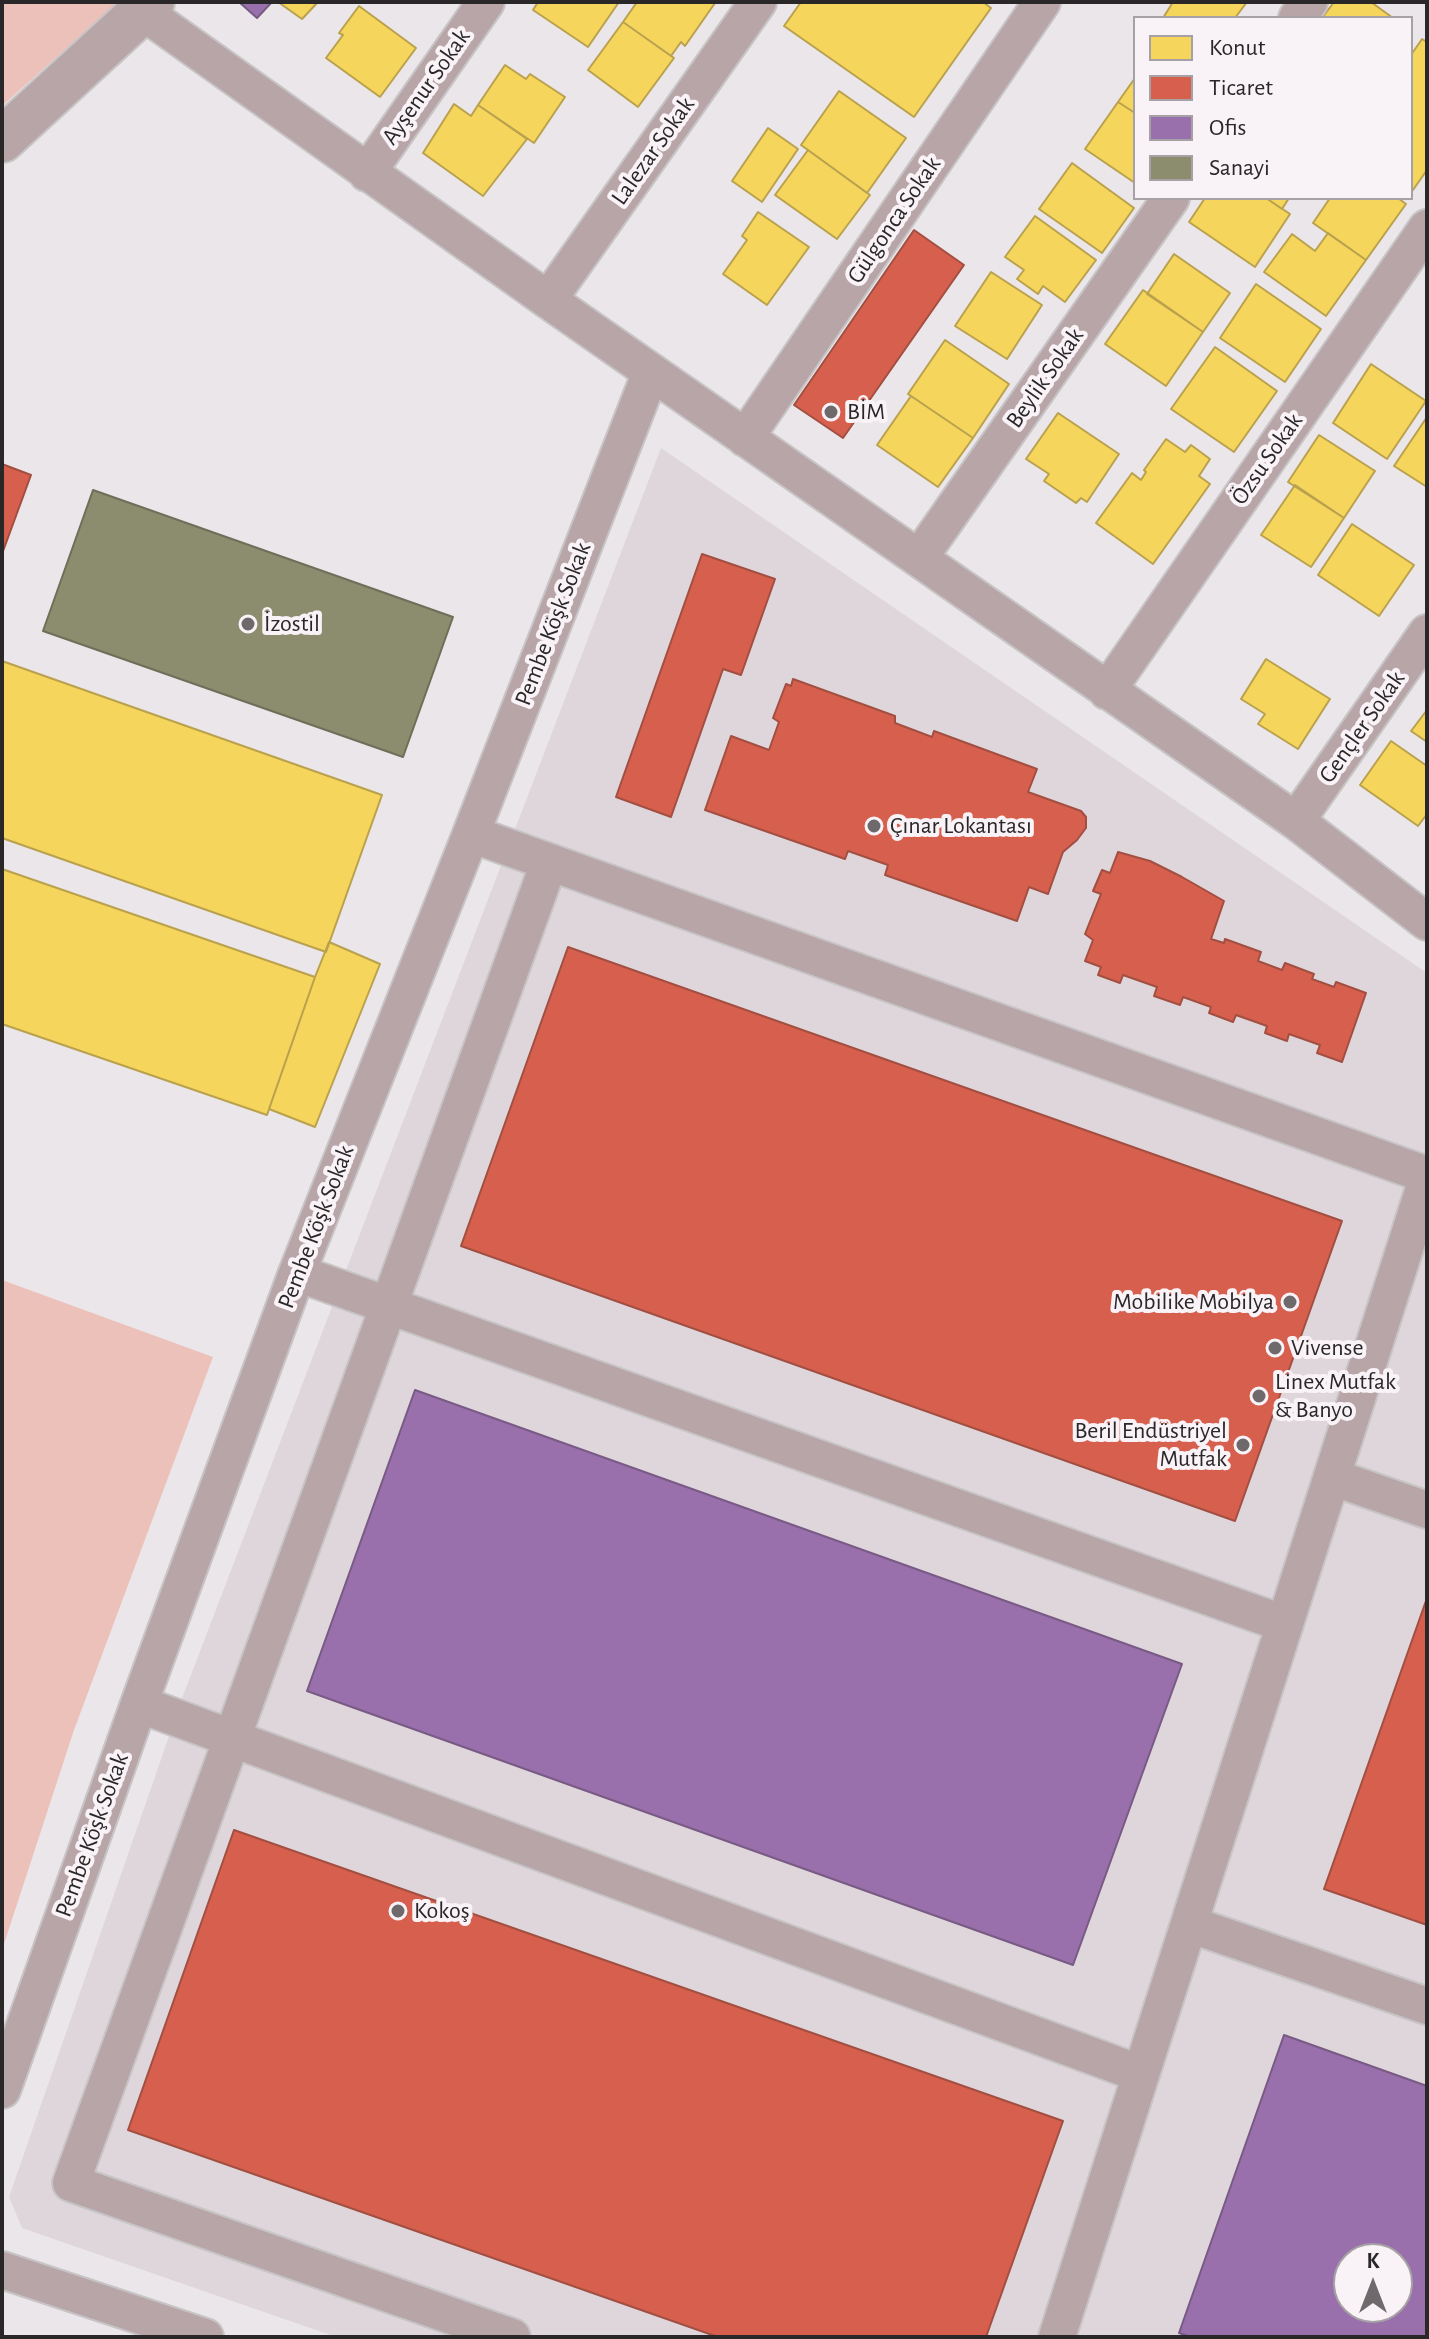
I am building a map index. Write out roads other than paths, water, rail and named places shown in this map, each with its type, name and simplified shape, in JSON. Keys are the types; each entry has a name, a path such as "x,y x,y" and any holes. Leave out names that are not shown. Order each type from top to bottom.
{"street":[{"name":"Ayşenur Sokak","path":"367,173 486,2"},
{"name":"Lalezar Sokak","path":"548,300 758,2"},
{"name":"Gülgonca Sokak","path":"745,438 1042,2"},
{"path":"3,139 147,7 367,173 1296,821 1427,922"},
{"name":"Beylik Sokak","path":"919,558 1170,200"},
{"name":"Özsu Sokak","path":"1107,691 1427,228"},
{"name":"Pembe Köşk Sokak","path":"2,2090 297,1273 651,372"},
{"name":"Gençler Sokak","path":"1296,821 1427,633"},
{"path":"471,834 1425,1190 1057,2337"},
{"path":"512,2337 71,2183 549,863"},
{"path":"297,1273 1285,1624"},
{"path":"1332,1477 1427,1510"},
{"path":"139,1704 1141,2074"},
{"path":"1189,1924 1427,2006"},
{"path":"2,2270 205,2337"}],"place":[{"name":"BİM","path":"831,412"},
{"name":"İzostil","path":"248,624"},
{"name":"Çınar Lokantası","path":"874,826"},
{"name":"Mobilike Mobilya","path":"1290,1302"},
{"name":"Vivense","path":"1275,1348"},
{"name":"Linex Mutfak & Banyo","path":"1259,1396"},
{"name":"Beril Endüstriyel Mutfak","path":"1243,1445"},
{"name":"Kokoş","path":"398,1911"}]}
